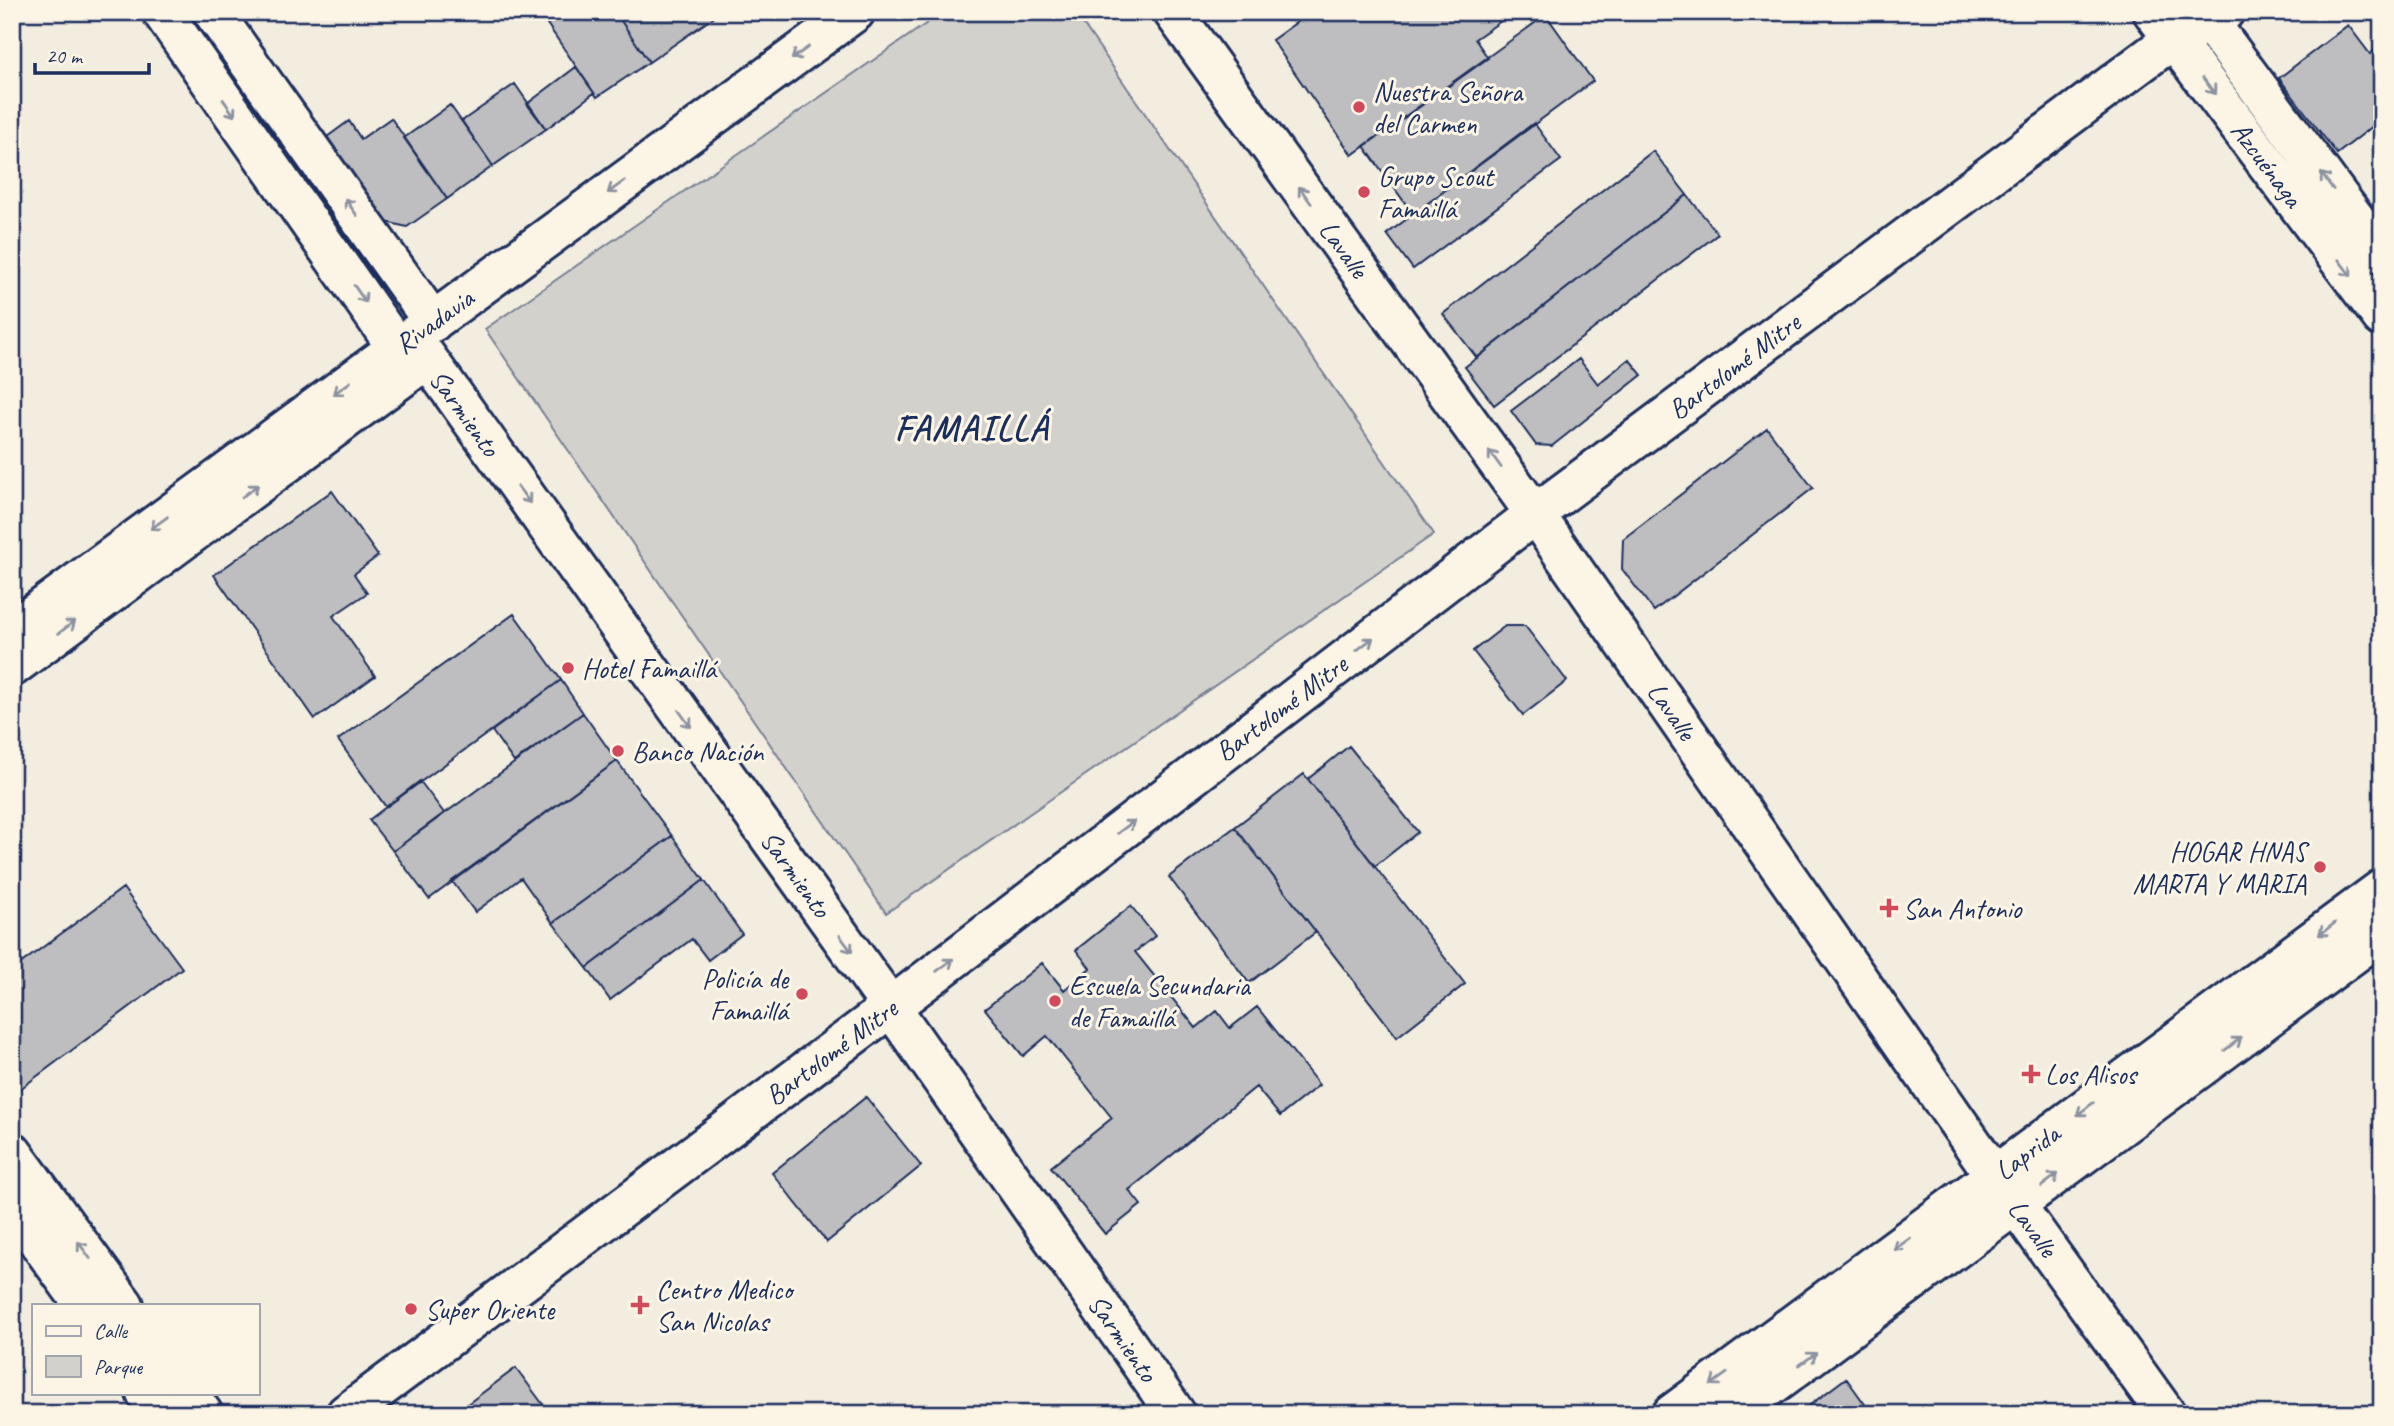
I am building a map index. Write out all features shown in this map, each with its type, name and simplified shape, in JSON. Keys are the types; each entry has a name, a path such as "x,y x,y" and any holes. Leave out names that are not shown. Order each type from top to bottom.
{"street":[{"name":"Sarmiento","path":"162,12 417,342 891,1007 1176,1414"},
{"name":"Sarmiento","path":"213,12 417,342"},
{"name":"Rivadavia","path":"12,630 417,342 855,12"},
{"name":"Lavalle","path":"1173,12 1535,514 2006,1190 2166,1414"},
{"name":"Bartolomé Mitre","path":"346,1414 891,1007 1535,514 2163,26 2212,16"},
{"name":"Azcuénaga","path":"2212,16 2382,255"},
{"name":"Azcuénaga","path":"2163,26 2382,317"},
{"name":"Rivadavia","path":"12,667 417,342"},
{"name":"Laprida","path":"1733,1414 2006,1190 2382,889"},
{"name":"Laprida","path":"1672,1414 2382,933"},
{"path":"12,1152 123,1304"},
{"path":"12,1205 83,1304"},
{"path":"147,1394 161,1414"},
{"path":"189,1394 203,1414"}],"green space":[{"path":"943,12 1075,12 1434,534 886,913 485,329"}],"building":[{"path":"539,12 615,12 649,62 597,97"},
{"path":"615,12 721,12 649,62"},
{"path":"1311,12 1514,12 1475,39 1488,58 1352,155 1272,40"},
{"path":"1546,15 1593,81 1413,214 1364,146"},
{"path":"2348,25 2370,54 2382,45 2382,119 2337,154 2279,78"},
{"path":"576,67 594,93 546,129 527,104"},
{"path":"515,84 546,129 493,166 462,121"},
{"path":"450,105 493,166 447,199 404,138"},
{"path":"391,118 447,199 407,227 386,222 327,137 349,121 361,139"},
{"path":"1534,123 1561,160 1413,269 1387,234"},
{"path":"1653,151 1687,195 1477,358 1443,314"},
{"path":"1687,195 1718,234 1494,405 1465,367"},
{"path":"1579,359 1598,384 1629,359 1642,375 1552,446 1536,445 1511,411"},
{"path":"1767,428 1813,488 1654,611 1622,569 1623,539"},
{"path":"332,491 378,556 354,574 367,593 333,616 375,676 315,719 214,575"},
{"path":"514,614 561,680 386,807 338,740"},
{"path":"1505,626 1525,626 1567,681 1523,715 1473,651"},
{"path":"561,680 583,713 514,762 492,731"},
{"path":"583,713 617,761 429,899 393,851"},
{"path":"1349,746 1418,832 1375,866 1308,779"},
{"path":"617,761 672,836 553,923 521,878 475,912 452,881"},
{"path":"1304,774 1465,984 1397,1037 1235,827"},
{"path":"420,781 444,813 393,851 369,820"},
{"path":"1235,827 1316,932 1249,983 1169,877"},
{"path":"672,836 704,880 587,968 553,923"},
{"path":"704,880 742,934 708,960 692,939 610,1000 587,968"},
{"path":"123,888 182,968 12,1095 12,970"},
{"path":"1131,906 1155,936 1135,952 1196,1028 1217,1011 1230,1028 1257,1007 1319,1085 1280,1116 1256,1087 1129,1190 1141,1205 1105,1234 1051,1167 1112,1118 1047,1036 1023,1056 985,1009 1042,963 1064,990 1090,968 1076,950"},
{"path":"866,1097 921,1166 827,1242 772,1173"},
{"path":"516,1368 550,1414 454,1414"},
{"path":"1846,1378 1872,1414 1798,1414"}],"place":[{"name":"Nuestra Señora del Carmen","path":"1359,107"},
{"name":"Grupo Scout Famaillá","path":"1364,192"},
{"name":"Hotel Famaillá","path":"568,668"},
{"name":"Banco Nación","path":"618,751"},
{"name":"HOGAR HNAS MARTA Y MARIA","path":"2320,867"},
{"name":"San Antonio","path":"1889,908"},
{"name":"Policía de Famaillá","path":"802,994"},
{"name":"Escuela Secundaria de Famaillá","path":"1055,1001"},
{"name":"Los Alisos","path":"2031,1074"},
{"name":"Centro Medico San Nicolas","path":"640,1305"},
{"name":"Super Oriente","path":"411,1309"}],"district":[{"name":"FAMAILLÁ","path":"972,428"}]}
